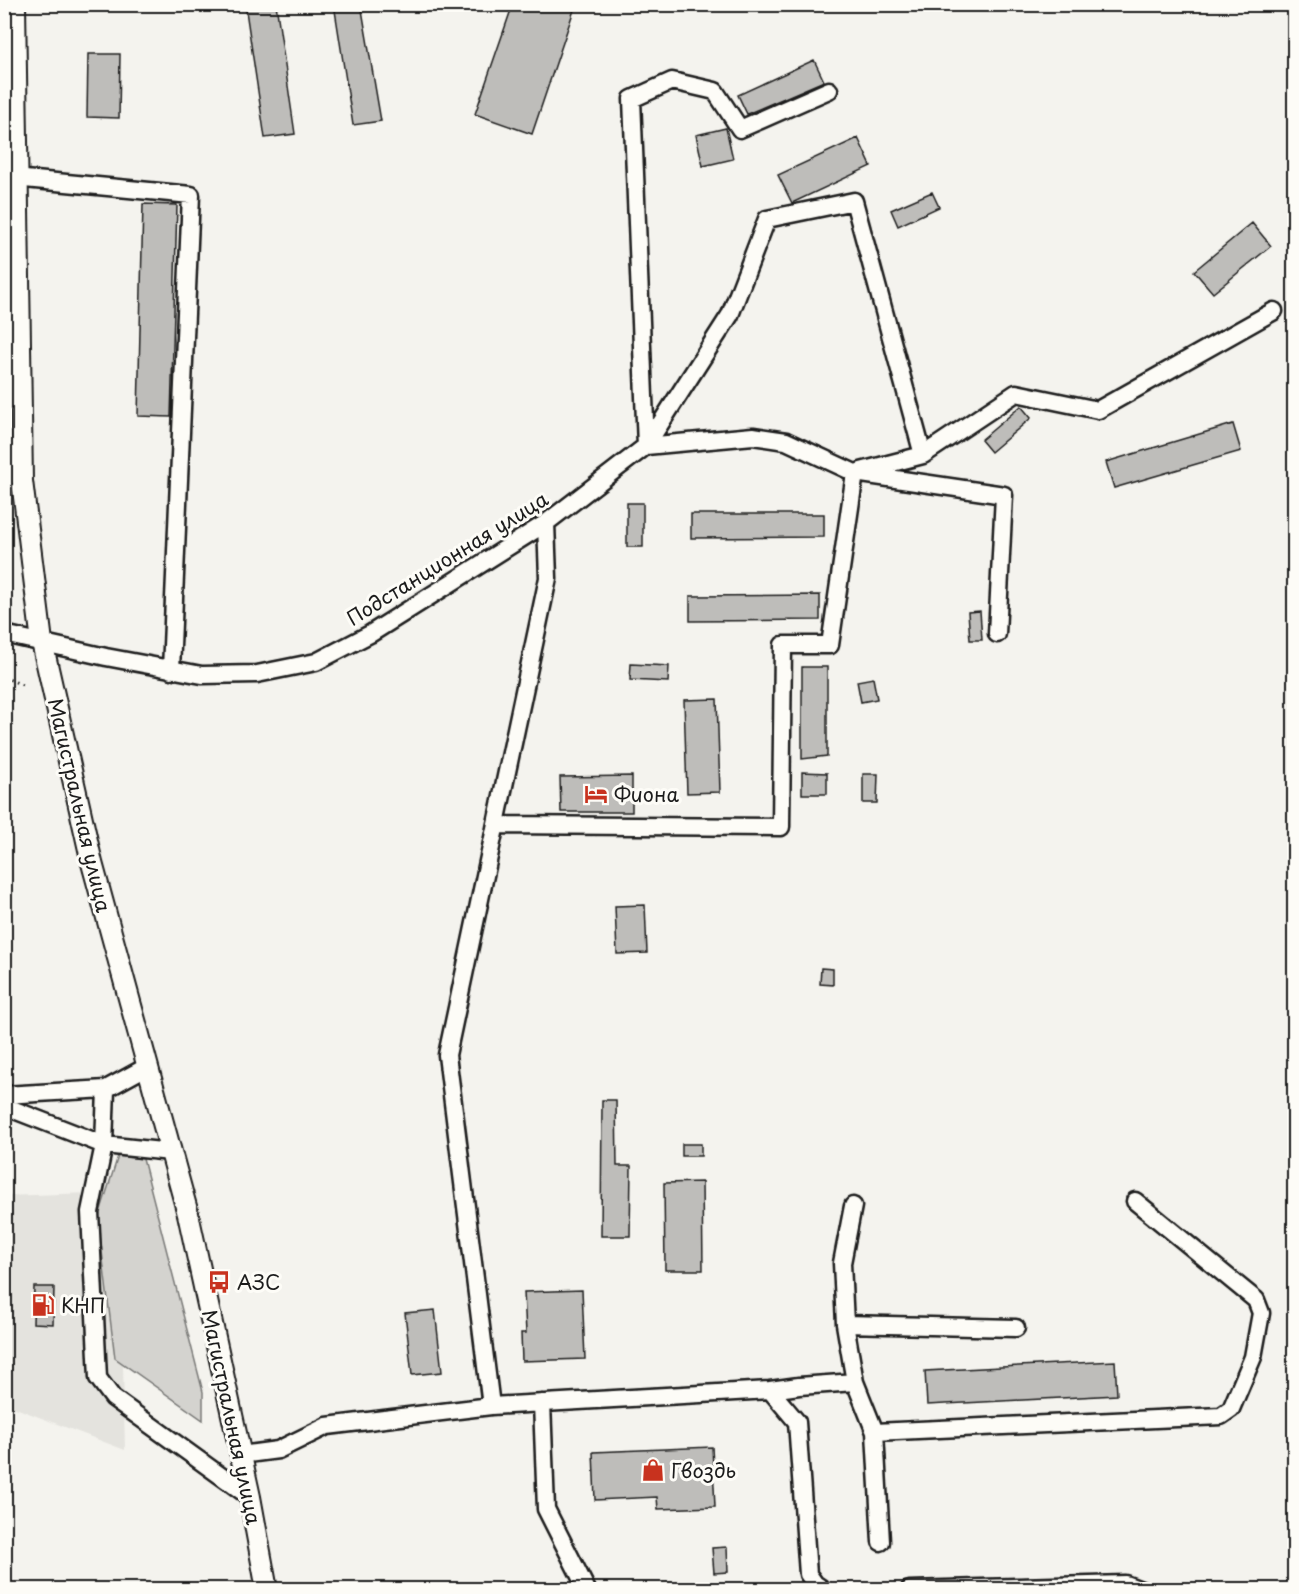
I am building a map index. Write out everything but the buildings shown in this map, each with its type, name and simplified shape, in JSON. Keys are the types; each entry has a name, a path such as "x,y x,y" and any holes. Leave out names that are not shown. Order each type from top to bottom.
{"main road":[{"name":"Магистральная улица","path":"15,4 10,178 22,482 42,642 92,864 188,1214 250,1497 267,1590"}],"street":[{"path":"646,446 632,99 672,81 715,91 740,129 829,90"},
{"path":"10,178 191,195 171,670"},
{"path":"646,446 730,315 767,219 854,201 923,455"},
{"path":"855,473 923,455 1016,393 1098,410 1274,311"},
{"path":"646,446 753,436 786,441 855,473 1004,495 997,634"},
{"name":"Подстанционная улица","path":"4,634 202,675 257,674 316,662 370,634 546,523 646,446"},
{"path":"496,825 781,827 783,645 830,645 855,473"},
{"path":"491,1406 447,1055 548,578 546,523"},
{"path":"4,1095 106,1089 148,1066"},
{"path":"106,1089 104,1145 90,1212 98,1378 113,1398 250,1497"},
{"path":"4,1106 104,1145 171,1152"},
{"path":"875,1432 1221,1416 1230,1409 1253,1357 1261,1313 1256,1300 1135,1201"},
{"path":"854,1206 842,1263 845,1324 855,1382 875,1432 881,1542"},
{"path":"845,1324 1016,1328"},
{"path":"240,1455 278,1450 327,1426 491,1406 543,1408 855,1382"},
{"path":"770,1390 797,1422 808,1574 815,1584 824,1590"},
{"path":"543,1408 546,1509 587,1590"},
{"path":"909,1590 1125,1584 1141,1590"}],"path":[{"path":"4,677 22,685"}],"shaded area":[{"path":"118,1156 143,1159 203,1392 203,1420 115,1358 98,1219"},
{"path":"119,1192 125,1450 5,1404 4,1196"}],"place":[{"name":"Фиона","path":"596,794"},
{"name":"АЗС","path":"219,1282"},
{"name":"КНП","path":"43,1305"},
{"name":"Гвоздь","path":"653,1470"}]}
